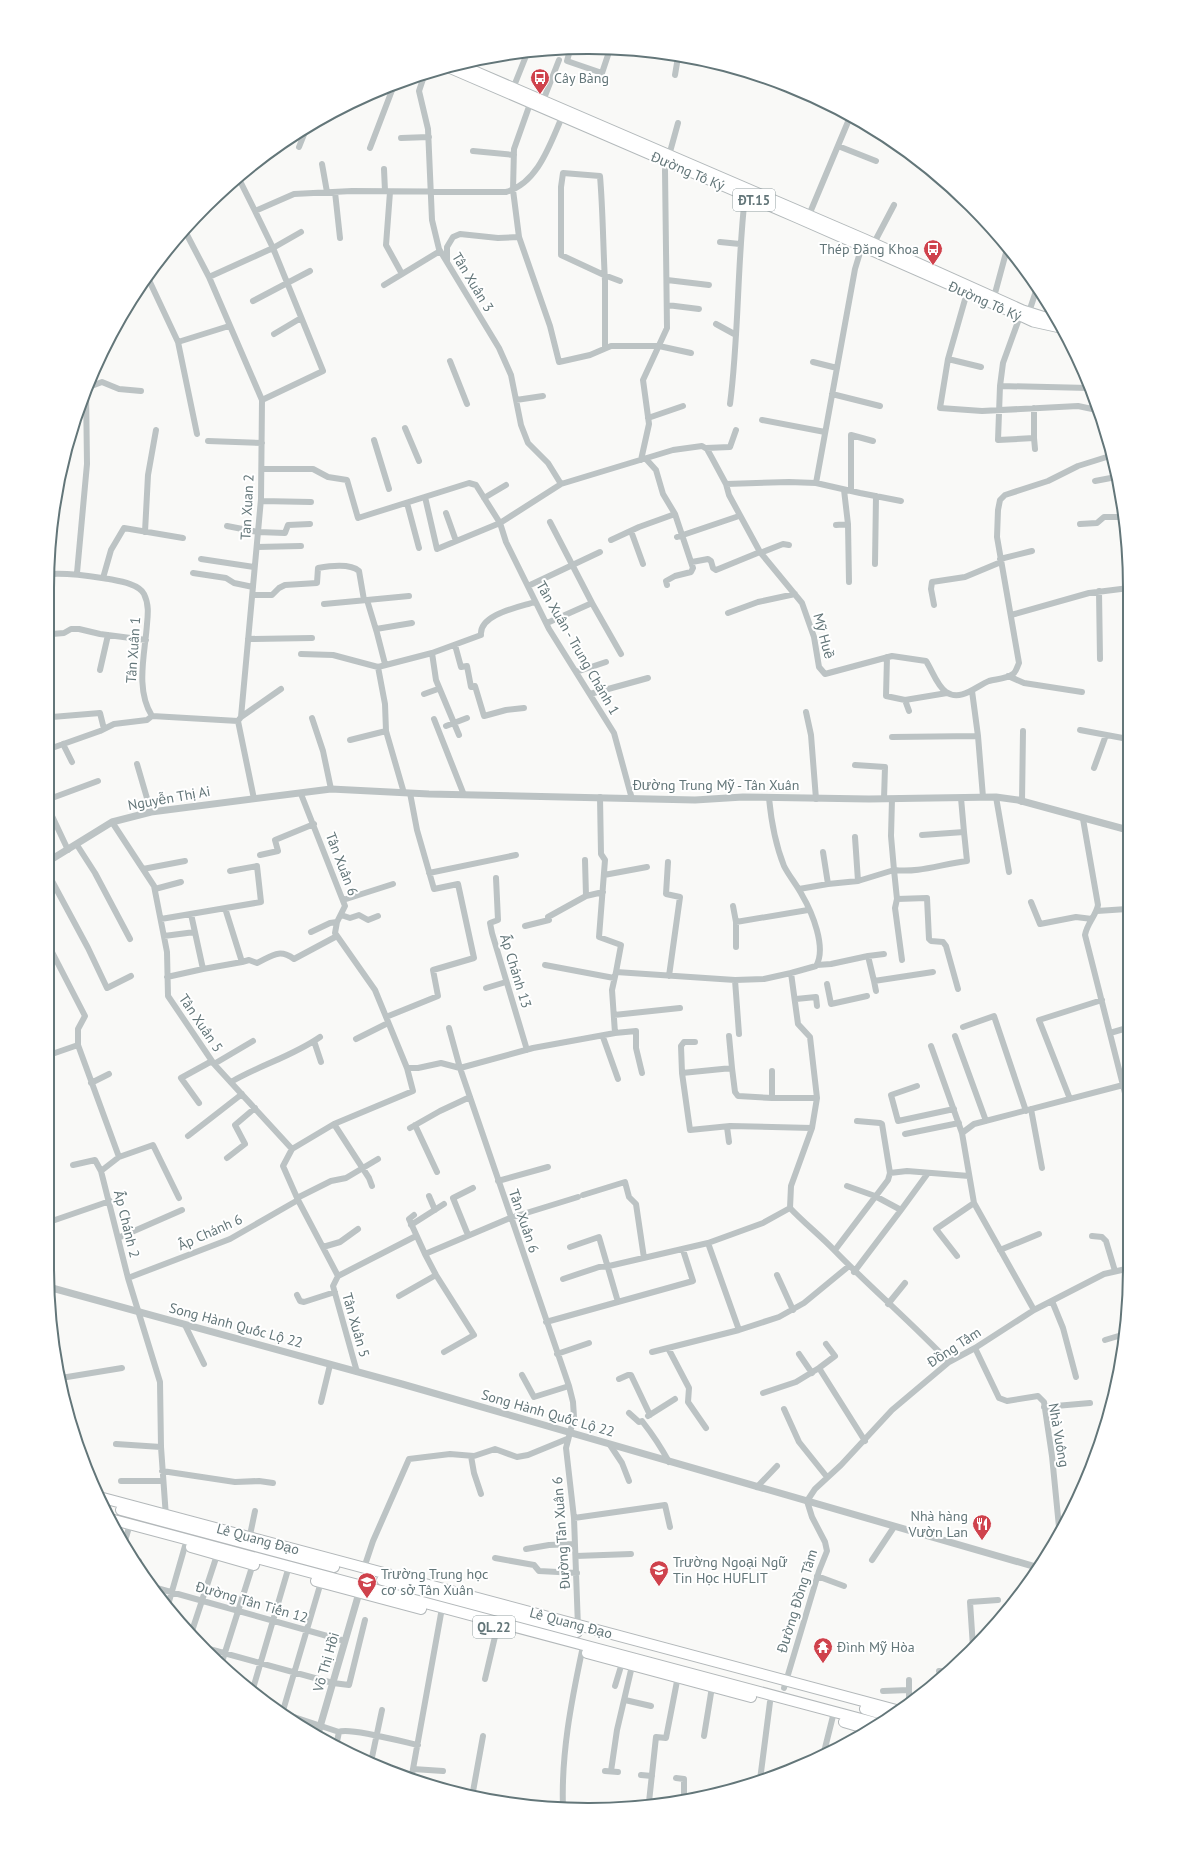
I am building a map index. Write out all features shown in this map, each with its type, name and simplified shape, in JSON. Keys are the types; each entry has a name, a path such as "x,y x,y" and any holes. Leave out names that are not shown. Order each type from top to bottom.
{"highway":[{"name":"Lê Quang Đạo","path":"106,1499 166,1519"},
{"name":"Lê Quang Đạo","path":"110,1507 364,1568 579,1629"},
{"name":"Lê Quang Đạo","path":"118,1522 185,1546 321,1582 359,1594 442,1611 496,1628 632,1666 678,1674 712,1687 770,1702 870,1722"},
{"name":"Lê Quang Đạo","path":"121,1527 129,1527 833,1715 863,1727"},
{"name":"Lê Quang Đạo","path":"249,1540 785,1684 891,1709"},
{"name":"Lê Quang Đạo","path":"785,1684 883,1714"}],"main road":[{"name":"Đường Tô Ký","path":"467,68 512,92"},
{"name":"Đường Tô Ký","path":"456,71 531,100 562,117 809,215 874,243 968,289"},
{"name":"Đường Tô Ký","path":"531,100 544,101 668,158 745,196 862,246 968,289 1024,314 1050,319"},
{"name":"Đường Tô Ký","path":"1024,314 1033,322 1054,327"}],"street":[{"path":"569,55 567,61 602,73 608,55"},
{"path":"512,92 525,58"},
{"path":"544,101 559,60"},
{"path":"674,75 677,62"},
{"name":"Tân Xuân 3","path":"423,80 419,91 429,137 434,232 440,251 499,348 511,375 521,425 528,443 548,463 561,484"},
{"path":"370,148 391,92"},
{"path":"531,100 514,149 513,190 519,237 550,326 559,362 590,355 612,346 659,346 691,353"},
{"path":"255,211 294,194 327,192 487,193 513,190 534,172 550,145 562,117"},
{"path":"809,215 848,122"},
{"path":"643,459 649,424 643,380 666,328 665,170 678,123"},
{"path":"299,147 303,137"},
{"path":"401,138 429,137"},
{"path":"838,146 876,161"},
{"path":"473,151 514,154"},
{"path":"322,164 327,192"},
{"path":"384,169 388,192 386,245 402,274"},
{"path":"605,348 604,276 600,176 563,172 561,187 561,255 604,276 620,281"},
{"path":"241,183 273,248 323,371 262,400"},
{"path":"334,192 340,238"},
{"path":"730,404 734,374 740,244 745,196"},
{"path":"874,243 894,205"},
{"path":"209,277 273,248 300,232"},
{"path":"447,261 447,247 453,237 460,234 498,238 519,237"},
{"name":"Tan Xuan 2","path":"187,236 209,277 262,400 261,501 240,719 254,799"},
{"path":"720,242 740,244"},
{"path":"816,483 855,269 862,246"},
{"path":"384,285 440,251"},
{"path":"993,300 1006,254"},
{"path":"253,301 310,271"},
{"path":"666,280 709,286"},
{"path":"150,283 178,342 197,434"},
{"path":"968,289 948,359 940,408 964,411 1078,406 1092,409"},
{"path":"1034,294 1003,363 998,410 998,440 1034,438"},
{"path":"666,305 698,308"},
{"path":"274,334 301,318"},
{"path":"716,324 736,335"},
{"path":"178,342 229,326"},
{"path":"948,359 981,367"},
{"path":"450,361 468,404"},
{"path":"813,362 837,368"},
{"path":"94,385 102,382 120,389 141,391"},
{"path":"1000,386 1084,388"},
{"path":"832,394 880,406"},
{"path":"516,400 543,396"},
{"path":"77,573 87,464 86,406"},
{"path":"648,418 683,406"},
{"path":"1034,408 1035,449"},
{"path":"762,420 825,432"},
{"path":"405,428 419,461"},
{"path":"145,532 148,475 156,430"},
{"path":"262,470 313,469 328,477 347,480 358,518 425,497 437,549 500,523 561,484 673,450 702,446 706,448 730,447 736,430"},
{"path":"849,582 848,491 851,435 873,441"},
{"path":"374,440 389,489"},
{"path":"208,441 262,443"},
{"name":"Mỹ Huề","path":"706,448 726,484 728,495 760,552 802,604 807,614 814,637 819,667 825,674 892,656 926,661 940,685 947,693"},
{"path":"887,657 886,696 905,700 947,693 958,695 972,691 977,686 1014,673 1019,663 997,537 1000,500 1005,495 1048,481 1078,466 1107,457"},
{"path":"643,459 656,470 662,494 675,514 680,536 692,562 693,568 691,572 669,578 666,581 668,585"},
{"path":"1095,481 1112,478"},
{"path":"726,484 789,482 816,483 901,501"},
{"name":"Tân Xuân - Trung Chánh 1","path":"425,497 469,484 476,485 500,523 506,542 546,623 614,733 632,799"},
{"path":"484,498 506,485"},
{"path":"875,564 876,496"},
{"path":"261,501 311,502"},
{"path":"407,503 419,548"},
{"path":"446,513 456,541"},
{"path":"611,540 675,514"},
{"path":"680,536 740,516"},
{"path":"1080,524 1097,523 1104,517 1118,517"},
{"path":"550,522 592,603 621,654"},
{"path":"227,526 258,532 286,533 288,525 310,524"},
{"path":"836,525 848,524"},
{"path":"103,578 111,550 124,528 183,538"},
{"path":"631,531 643,564"},
{"path":"692,562 708,559 711,561 713,568 716,570 783,544 788,545"},
{"path":"257,547 301,546"},
{"path":"934,605 931,589 932,582 965,577 1000,560 1032,551"},
{"path":"528,586 600,552"},
{"path":"202,559 254,567"},
{"path":"253,595 272,595 284,585 317,584 318,568 344,566 356,568 359,571 365,600 376,629 385,664"},
{"name":"Tân Xuân 1","path":"54,574 77,573 120,581 137,588 144,594 148,609 142,688 147,707 152,716"},
{"path":"193,573 226,578 234,584 253,587"},
{"path":"1011,615 1099,591 1123,589"},
{"path":"1099,591 1100,659"},
{"path":"728,613 758,602 795,594"},
{"path":"324,604 409,596"},
{"path":"301,654 333,655 378,667 432,653 481,635 481,629 486,620 535,602"},
{"path":"546,623 592,603"},
{"path":"376,629 412,623"},
{"path":"54,634 64,633 71,629 79,629 108,635 146,640"},
{"path":"100,670 108,635"},
{"path":"248,639 312,638"},
{"path":"455,645 461,667 467,666 471,687 475,686 484,716 506,710 524,708"},
{"path":"432,653 438,689 455,722 459,735"},
{"path":"576,672 606,662"},
{"path":"378,667 385,704 386,731 407,793 434,889 458,884 474,958 433,970 438,996 386,1017"},
{"path":"1008,676 1024,683 1082,692"},
{"path":"590,694 648,678"},
{"path":"54,747 114,724 147,720 152,716 240,719 281,689"},
{"path":"424,694 438,689"},
{"path":"972,691 978,736 983,797"},
{"path":"905,700 909,711"},
{"path":"806,712 811,735 816,799"},
{"path":"54,717 100,713 104,729"},
{"path":"312,718 323,751 331,788"},
{"path":"446,726 467,718"},
{"path":"434,719 464,795"},
{"path":"1080,730 1123,738"},
{"path":"350,740 386,731"},
{"path":"1022,802 1023,731"},
{"path":"1094,768 1106,734"},
{"path":"892,737 978,736"},
{"path":"63,744 72,762"},
{"path":"137,764 151,812"},
{"path":"855,765 885,767 884,799"},
{"path":"54,797 98,781"},
{"name":"Đường Trung Mỹ - Tân Xuân","path":"301,794 331,788 464,795 702,800 769,798 892,799 996,797 1022,802 1123,829"},
{"name":"Nguyễn Thị Ai","path":"54,858 112,822 151,812 229,801 301,794"},
{"name":"Tân Xuân 6","path":"301,794 345,906 337,922 335,933 337,936"},
{"path":"600,797 601,854 605,860 599,937 620,944 612,990 615,1033"},
{"path":"996,797 1010,872"},
{"path":"769,798 771,817 784,866 798,889 820,940 821,955 817,965"},
{"path":"798,889 858,881 894,870 926,870 942,864 966,861 961,798"},
{"path":"892,799 891,836 898,899 895,908 902,960"},
{"path":"1083,819 1098,905 1097,911 1087,926 1085,935 1123,1078"},
{"path":"54,820 68,850"},
{"name":"Tân Xuân 5","path":"112,822 155,889 167,952 168,996 213,1062 292,1149"},
{"path":"260,855 278,852 275,840 314,824"},
{"path":"922,835 964,832"},
{"path":"855,837 858,881"},
{"path":"77,845 95,873 130,939"},
{"path":"823,852 828,884"},
{"path":"429,872 516,855"},
{"path":"585,860 586,896"},
{"path":"143,869 185,861"},
{"path":"668,862 666,894 680,897 670,976"},
{"path":"161,920 262,902 257,866 230,871"},
{"path":"604,875 647,867"},
{"name":"Ấp Chánh 13","path":"496,878 498,920 490,923 506,982 528,1050"},
{"path":"155,889 181,882"},
{"path":"343,900 393,884"},
{"path":"54,885 88,948 107,988 131,976"},
{"path":"525,926 548,920 548,917 586,896 603,892"},
{"path":"898,899 927,898 929,939 931,941 943,942 946,946 958,989"},
{"path":"1031,902 1040,924 1076,917 1092,919"},
{"path":"733,906 736,922 736,947"},
{"path":"224,908 242,962"},
{"path":"1097,911 1123,909"},
{"path":"736,922 808,910"},
{"path":"191,914 203,968"},
{"path":"341,915 350,918 359,915 368,920 378,916"},
{"path":"311,932 330,923 337,922"},
{"path":"164,936 195,932"},
{"path":"167,977 203,968 249,960 257,963 278,953 286,953 294,959 337,936 374,990 407,1068 413,1091 334,1124 292,1149 283,1166 298,1199"},
{"path":"545,965 615,975 670,976 735,980 764,979 791,974 817,965 831,964 884,954"},
{"path":"54,956 85,1016 78,1029 78,1045 119,1157"},
{"path":"868,956 876,991"},
{"path":"874,981 933,972"},
{"path":"791,974 796,999 798,1024 810,1037 817,1098 812,1128 791,1186 790,1208 834,1250 854,1272 924,1336 949,1362"},
{"path":"735,980 739,1034"},
{"path":"486,988 506,982"},
{"path":"827,984 831,1004 867,996"},
{"path":"796,999 816,997 817,1006"},
{"path":"1070,1100 1040,1020 1102,1000"},
{"path":"614,1015 680,1008"},
{"path":"963,1028 993,1015 994,1016 1028,1110 1042,1168"},
{"path":"356,1039 388,1023"},
{"name":"Tân Xuân 6","path":"449,1028 460,1068 573,1402 574,1417 569,1436"},
{"path":"1110,1033 1123,1029"},
{"path":"407,1068 418,1068 441,1063 460,1068 555,1044 603,1037 615,1033 636,1031 636,1048 642,1073"},
{"path":"729,1036 736,1096 817,1098"},
{"path":"955,1036 986,1121"},
{"path":"231,1082 320,1037"},
{"path":"603,1037 618,1080"},
{"path":"199,1103 182,1078 253,1041"},
{"path":"314,1041 321,1062"},
{"path":"695,1042 684,1042 681,1045 682,1073 689,1129 727,1126 812,1128"},
{"path":"54,1053 78,1045"},
{"path":"931,1046 962,1132 974,1203 1034,1310"},
{"path":"682,1073 732,1068"},
{"path":"772,1071 772,1098"},
{"path":"91,1083 109,1074"},
{"path":"917,1086 891,1095 895,1121 954,1109"},
{"path":"962,1132 974,1124 1123,1086"},
{"path":"188,1136 242,1094"},
{"path":"437,1172 412,1127 470,1097"},
{"path":"227,1158 245,1144 235,1124 255,1108"},
{"path":"834,1250 888,1180 890,1173 881,1123 857,1121"},
{"path":"905,1134 959,1123"},
{"path":"334,1124 369,1178 372,1186"},
{"path":"727,1126 729,1142"},
{"path":"73,1166 95,1160 101,1172 119,1157 153,1145 179,1198"},
{"name":"Ấp Chánh 6","path":"128,1278 230,1239 331,1180 346,1178 378,1159"},
{"path":"498,1181 548,1167"},
{"path":"890,1173 907,1171 969,1176"},
{"name":"Ấp Chánh 2","path":"101,1172 110,1201 128,1278 140,1312 160,1382 162,1471 166,1519"},
{"path":"854,1272 902,1210 928,1172"},
{"path":"425,1254 510,1218 625,1182 629,1197 636,1204 644,1258"},
{"path":"847,1186 875,1196 902,1210"},
{"path":"468,1235 453,1198 473,1188"},
{"path":"429,1196 435,1210"},
{"name":"Tân Xuân 5","path":"298,1199 338,1276 333,1286 334,1292 357,1372"},
{"path":"54,1220 110,1201"},
{"path":"957,1256 936,1229 974,1203"},
{"path":"411,1225 444,1204"},
{"path":"563,1279 599,1266 609,1266 708,1243 763,1223 790,1208"},
{"path":"118,1238 182,1210"},
{"path":"414,1215 409,1219 416,1236 436,1276 474,1335 444,1352"},
{"path":"323,1247 340,1242 358,1229"},
{"path":"1000,1250 1039,1234"},
{"path":"338,1276 416,1236"},
{"path":"1092,1236 1102,1237 1106,1242 1115,1271"},
{"path":"570,1247 599,1237 609,1266 618,1302"},
{"path":"708,1243 739,1330"},
{"path":"546,1322 693,1281 683,1250"},
{"path":"652,1352 739,1330 779,1317 793,1310 849,1266"},
{"name":"Đồng Tâm","path":"807,1501 815,1489 865,1441 892,1410 949,1362 975,1348 1034,1310 1104,1274 1123,1270"},
{"path":"778,1275 793,1310"},
{"path":"399,1296 436,1276"},
{"path":"888,1304 905,1283"},
{"name":"Song Hành Quốc Lộ 22","path":"55,1289 357,1372 569,1436 610,1445 1032,1566"},
{"path":"297,1295 300,1301 304,1302 334,1292"},
{"path":"1052,1301 1063,1328 1076,1377"},
{"path":"185,1325 204,1364"},
{"path":"1105,1340 1118,1336"},
{"path":"557,1354 589,1343"},
{"path":"763,1393 796,1382 812,1373 835,1356 826,1344"},
{"path":"668,1348 689,1388 688,1402 706,1428"},
{"name":"Nhà Vuông","path":"975,1348 999,1398 1007,1401 1038,1396 1044,1402 1052,1456 1059,1522"},
{"path":"799,1354 812,1373"},
{"path":"321,1402 330,1365"},
{"path":"65,1377 122,1368"},
{"path":"819,1368 865,1441"},
{"path":"522,1374 534,1397 568,1386"},
{"path":"619,1379 628,1375 631,1376 650,1415"},
{"path":"629,1413 638,1422 642,1421 675,1399"},
{"path":"1044,1407 1090,1403"},
{"path":"784,1409 799,1442 827,1477"},
{"path":"642,1421 659,1442 669,1462"},
{"path":"364,1568 383,1517 409,1459 450,1454 471,1456 495,1449 517,1457 528,1455 569,1436"},
{"name":"Đường Tân Xuân 6","path":"569,1436 567,1464 574,1518 579,1629"},
{"path":"116,1444 161,1447"},
{"path":"610,1445 622,1463 629,1481"},
{"path":"471,1456 474,1473 481,1494"},
{"path":"757,1487 777,1466"},
{"path":"162,1471 235,1482 259,1481 272,1484"},
{"path":"121,1481 163,1481"},
{"name":"Đường Đồng Tâm","path":"785,1684 817,1576 827,1551 825,1542 812,1517 807,1501"},
{"path":"574,1518 665,1505 670,1526"},
{"path":"249,1540 255,1511"},
{"path":"126,1536 129,1527"},
{"path":"872,1560 894,1527"},
{"path":"526,1549 549,1545 575,1544"},
{"path":"169,1600 185,1546"},
{"path":"576,1556 631,1554"},
{"path":"193,1628 217,1555"},
{"path":"495,1558 534,1565 539,1571 577,1573"},
{"path":"223,1658 253,1564"},
{"path":"254,1685 287,1573"},
{"path":"817,1576 844,1586"},
{"path":"283,1707 321,1582"},
{"name":"Đường Tân Tiến 12","path":"161,1590 345,1641"},
{"name":"Võ Thị Hồi","path":"320,1727 359,1594"},
{"path":"972,1639 970,1602 998,1600"},
{"path":"412,1773 442,1611"},
{"path":"215,1650 333,1683 349,1685 365,1620"},
{"path":"485,1679 496,1628"},
{"path":"563,1802 566,1746 573,1694 582,1651"},
{"path":"615,1686 622,1663"},
{"path":"618,1772 608,1771 632,1666"},
{"path":"649,1799 656,1737 666,1738 678,1674"},
{"path":"909,1680 909,1696"},
{"path":"704,1736 712,1687"},
{"path":"883,1691 909,1690"},
{"path":"625,1700 651,1706"},
{"path":"761,1775 770,1702"},
{"path":"372,1757 382,1710"},
{"path":"825,1748 833,1715"},
{"path":"307,1722 339,1732 355,1730 376,1737 418,1745"},
{"path":"337,1740 339,1732"},
{"path":"473,1790 483,1736"},
{"path":"413,1769 443,1771"},
{"path":"641,1774 652,1776"},
{"path":"676,1778 684,1779 684,1794"}],"place":[{"name":"Cây Bàng","path":"540,95"},
{"name":"Thép Đăng Khoa","path":"933,266"},
{"name":"Nhà hàng Vườn Lan","path":"982,1541"},
{"name":"Trường Ngoại Ngữ Tin Học HUFLIT","path":"659,1587"},
{"name":"Trường Trung học cơ sở Tân Xuân","path":"367,1599"},
{"name":"Đình Mỹ Hòa","path":"823,1664"}]}
